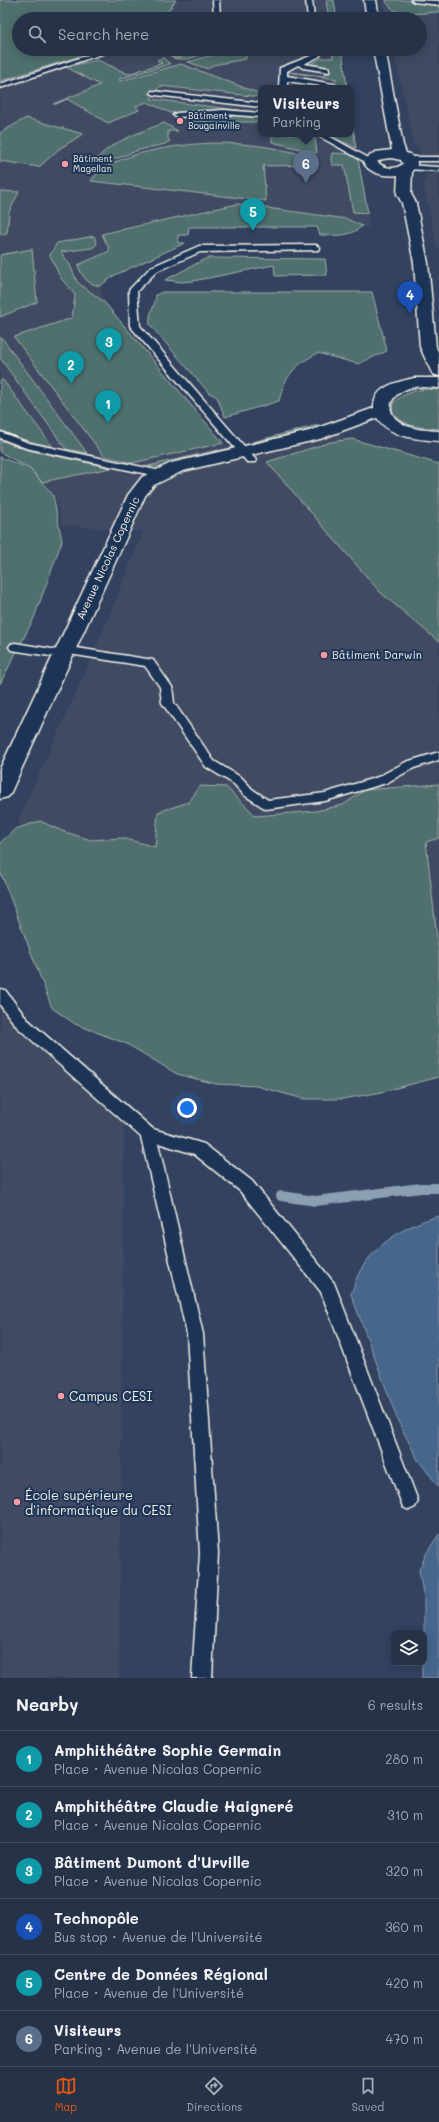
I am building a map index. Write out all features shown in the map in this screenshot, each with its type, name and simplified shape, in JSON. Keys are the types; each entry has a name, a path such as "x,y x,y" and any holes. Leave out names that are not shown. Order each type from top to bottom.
{"street":[{"path":"370,0 372,12"},
{"path":"380,56 396,134 396,145 405,163 404,194"},
{"path":"374,162 382,143 396,134"},
{"path":"374,162 389,171 405,163"},
{"path":"374,162 385,179 404,194 409,203 421,263 428,347 439,371"},
{"path":"428,347 418,372 384,396 380,403 380,411 385,419 403,430 414,434 439,437"},
{"path":"418,372 439,383"},
{"name":"Avenue Nicolas Copernic","path":"0,792 63,652 137,495 148,481 177,467 247,456 380,411"},
{"name":"Avenue Nicolas Copernic","path":"314,434 403,430"}],"lane":[{"path":"216,0 217,12"},
{"path":"309,0 310,12"},
{"path":"414,0 439,3"},
{"path":"0,86 92,56"},
{"path":"283,85 283,70 289,65 310,60 317,56"},
{"path":"299,63 303,66 326,70"},
{"path":"283,78 327,85"},
{"path":"155,93 258,105"},
{"path":"177,115 234,112 258,115"},
{"path":"325,137 374,162"},
{"path":"405,163 439,159"},
{"path":"405,163 439,168"},
{"path":"247,456 135,326 132,290 154,269 199,249 316,248"},
{"path":"0,435 26,444 161,474"},
{"path":"15,647 149,663 166,687 168,703 210,764 238,781 248,792 266,805 325,797 382,780 410,766 439,756"},
{"path":"0,994 22,1023 148,1134 199,1149 246,1186 328,1288 409,1500"},
{"path":"148,1134 195,1334 209,1553 202,1678"}],"shaded area":[{"path":"157,0 334,0 336,12 146,12"},
{"path":"382,0 439,0 439,155 420,155 419,147 414,145 395,56 427,56 427,12 385,12"},
{"path":"67,56 343,56 347,85 258,85 258,137 354,137 354,131 370,227 195,222 91,270 100,286 103,299 232,452 338,429 352,449 439,470 439,1074 66,944 18,820 93,655 143,532 62,525 55,495 29,468 0,452 0,76"},
{"path":"425,174 439,174 439,256 423,183 426,181"},
{"name":"Campus CESI","path":"0,994 124,1113 119,1678 0,1678"},
{"path":"439,1216 439,1487 418,1460 398,1421 351,1294 360,1271 384,1243 416,1224"},
{"path":"439,1534 439,1678 422,1678 422,1666 427,1666 427,1630 424,1630 424,1599 419,1570 426,1554"}],"green space":[{"path":"0,0 176,0 167,12 12,12 12,56 80,56 0,81"},
{"path":"326,0 334,0 336,12 328,12"},
{"path":"386,0 439,0 439,12 400,12 390,6"},
{"path":"170,56 179,58 185,56 197,56 188,59 176,59"},
{"path":"210,56 246,56 246,59 213,65 208,69 188,62"},
{"path":"333,56 343,56 347,85 334,83 337,79 288,72 324,76 331,68 311,64 322,58 333,58"},
{"path":"163,58 170,64 119,79 120,81 181,64 258,93 258,97 160,86 151,99 246,111 217,110 171,113 147,102 136,106 139,110 108,123 67,99 53,104 100,85 66,67 98,60 128,74 162,63 157,60"},
{"path":"236,114 258,117 258,122 195,122 182,117 186,115"},
{"path":"26,118 83,134 59,149 39,167 0,161 0,133"},
{"path":"164,123 178,131 168,131 168,139 170,141 165,144 139,150 104,163 96,160 118,142"},
{"path":"354,134 356,148 333,137 354,137"},
{"path":"272,137 313,137 315,139 317,153 272,142"},
{"path":"214,143 253,145 279,149 317,159 318,165 263,166 266,201 91,181 100,171 113,163 130,156 184,145"},
{"path":"332,153 349,154 358,159 368,213 353,212 344,165 332,165"},
{"path":"0,191 19,192 9,212 7,234 0,235"},
{"path":"237,204 347,219 362,226 347,234 337,235 320,235 317,227 189,227 188,235 178,235 178,243 185,243 115,275 100,286 92,284 86,280 80,270 78,265 110,251 102,234"},
{"path":"94,236 97,244 92,248 61,252 70,265 77,282 104,302 223,443 132,463 104,456 14,337 72,318 75,295 60,277 50,255 57,243"},
{"path":"32,249 37,302 0,317 0,255"},
{"path":"207,258 325,259 327,275 275,276 274,265 193,281 181,282 165,280"},
{"path":"162,292 372,292 387,351 358,364 318,353 303,362 292,372 284,384 279,401 225,417 217,397 209,393 150,325 150,317 156,295"},
{"path":"0,338 2,338 87,453 66,449 0,358"},
{"path":"3,380 53,447 21,439 0,430 0,381"},
{"path":"417,390 439,390 439,429 408,424 398,418 393,412 393,406 401,396"},
{"path":"318,425 321,426 265,441 252,442"},
{"path":"352,439 439,464 439,642 380,592 267,462 331,442"},
{"path":"0,440 27,450 111,468 42,482 29,468 0,452"},
{"path":"218,450 219,452 162,467 148,466"},
{"path":"0,457 30,469 53,495 62,541 34,618 0,684"},
{"path":"439,784 439,838 426,842 439,955 439,1077 377,1093 342,1099 304,1099 256,1086 216,1084 177,1074 127,1044 75,1024 52,1008 0,871 0,843 15,829 40,821 62,831 91,840 122,838 155,847 158,812 189,802 200,786 226,787 256,816 316,811 343,805 365,790"}],"waterway":[{"path":"281,1196 316,1201 421,1188 439,1188"}],"place":[{"name":"Bâtiment Bougainville","path":"180,121"},
{"name":"Bâtiment Magellan","path":"65,164"},
{"name":"Visiteurs","path":"306,183"},
{"name":"Centre de Données Régional","path":"253,231"},
{"name":"Technopôle","path":"410,314"},
{"name":"Bâtiment Dumont d'Urville","path":"109,361"},
{"name":"Amphithéâtre Claudie Haigneré","path":"71,384"},
{"name":"Amphithéâtre Sophie Germain","path":"108,423"},
{"name":"Bâtiment Darwin","path":"324,655"},
{"name":"Campus CESI","path":"61,1396"},
{"name":"École supérieure d'informatique du CESI","path":"17,1502"}]}
